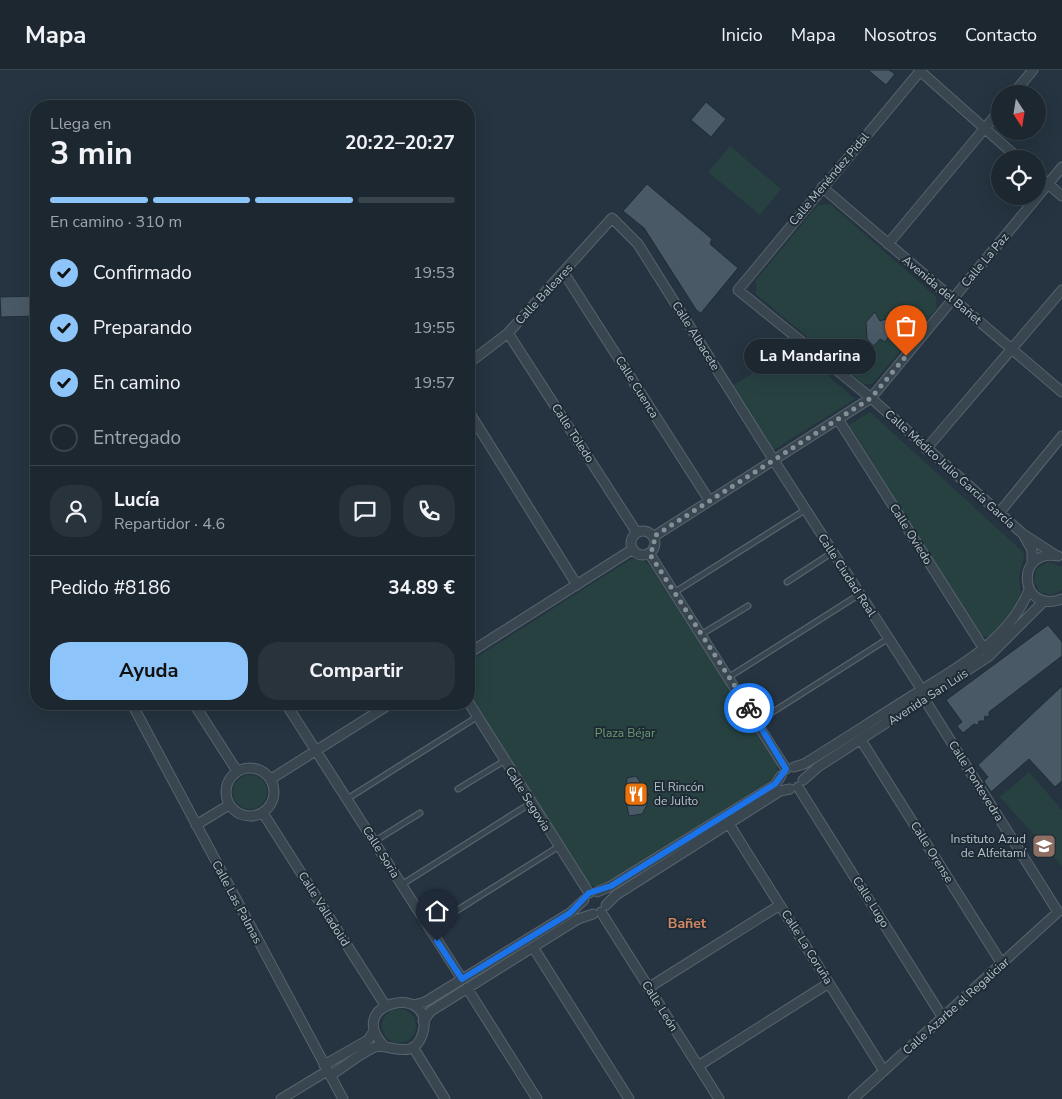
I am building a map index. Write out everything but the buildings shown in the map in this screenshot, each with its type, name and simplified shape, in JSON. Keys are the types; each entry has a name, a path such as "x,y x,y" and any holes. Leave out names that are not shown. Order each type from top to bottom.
{"street":[{"path":"921,70 1010,150"},
{"name":"Calle Menéndez Pidal","path":"738,290 921,70"},
{"path":"1020,85 1033,70"},
{"path":"888,244 991,121"},
{"name":"Calle La Paz","path":"653,537 871,398 1062,168"},
{"path":"1048,184 1062,196"},
{"name":"Avenida del Bañet","path":"822,187 1062,392"},
{"name":"Calle Baleares","path":"475,358 508,332 564,273 612,218"},
{"name":"Calle Albacete","path":"612,218 638,244 773,459"},
{"name":"Calle Cuenca","path":"564,273 709,500"},
{"name":"Calle Médico Julio García García","path":"738,290 871,398 1023,534 1060,557"},
{"path":"926,449 1062,290"},
{"name":"Calle Toledo","path":"508,332 637,533"},
{"name":"Calle Oviedo","path":"838,419 984,648"},
{"path":"475,422 577,585"},
{"path":"999,513 1062,436"},
{"name":"Calle Ciudad Real","path":"773,459 922,690"},
{"path":"646,531 653,537 655,546 649,553 640,554 633,549 632,540 637,533 646,531"},
{"name":"Calle Médico Julio García García","path":"1023,534 1032,550 1032,564"},
{"path":"475,650 633,549"},
{"path":"649,553 787,770 783,784 797,785 801,772 787,770"},
{"path":"1060,557 1039,558 1027,572 1029,590 1035,597 1043,602 1053,602 1062,599"},
{"name":"Avenida San Luis","path":"413,1006 425,1002 570,913 590,895 611,886 775,784 787,770 804,764 963,664 984,648 1022,608 1029,590"},
{"name":"Avenida San Luis","path":"423,1021 431,1011 578,919 600,910 616,895 780,792 797,785 809,773 925,700 988,657 1043,602"},
{"name":"Calle Pontevedra","path":"925,700 1058,912"},
{"name":"Calle Las Palmas","path":"135,710 343,1099"},
{"path":"198,710 237,771"},
{"name":"Calle Soria","path":"290,710 462,979"},
{"path":"271,779 316,751 374,710"},
{"name":"Calle Segovia","path":"473,710 590,895"},
{"name":"Calle Orense","path":"861,740 1002,964"},
{"path":"246,768 256,768 265,772 271,779 275,788 274,797 270,806 263,813 254,816 244,816 236,812 229,805 226,796 226,786 230,778 237,771 246,768"},
{"name":"Calle Lugo","path":"797,785 943,1018"},
{"path":"196,825 229,805"},
{"name":"Calle Valladolid","path":"263,813 385,1006"},
{"name":"Calle La Coruña","path":"729,824 884,1071"},
{"path":"590,895 604,896 600,910 586,909 590,895"},
{"path":"648,988 780,905"},
{"name":"Calle León","path":"600,910 719,1099"},
{"name":"Calle Azarbe el Regaliciar","path":"853,1099 1058,912"},
{"path":"533,947 629,1099"},
{"path":"698,1066 829,983"},
{"path":"467,988 537,1099"},
{"path":"394,1002 404,1002 413,1006 419,1012 423,1021 423,1031 419,1040 404,1050 394,1050 385,1046 378,1040 374,1031 374,1021 378,1012 394,1002"},
{"path":"327,1071 368,1040 374,1031"},
{"path":"281,1099 327,1071 375,1047 385,1046"},
{"path":"412,1046 445,1099"}],"lane":[{"path":"675,592 806,510"},
{"path":"787,582 833,552"},
{"path":"729,677 860,594"},
{"path":"702,634 748,606"},
{"path":"757,722 889,638"},
{"path":"347,799 477,717"},
{"path":"458,789 504,761"},
{"path":"401,885 531,803"},
{"path":"374,842 420,813"},
{"path":"429,928 558,847"}],"green space":[{"path":"730,146 781,189 760,215 708,172"},
{"path":"830,204 936,297 937,308 872,384 863,384 756,294 756,280 818,205"},
{"path":"795,347 855,399 772,451 732,386"},
{"path":"870,412 1024,553 1019,578 1021,599 990,637 980,635 849,425"},
{"name":"Plaza Béjar","path":"641,559 649,565 777,762 778,772 773,779 607,883 596,887 588,883 475,703 475,658 628,561"},
{"path":"1049,562 1062,567 1062,590 1052,595 1040,592 1034,581 1037,568"},
{"path":"1029,772 1062,810 1062,866 1000,797"},
{"path":"250,775 257,776 262,780 266,785 266,799 262,804 257,808 250,809 243,808 238,804 234,799 233,792 234,785 238,780 243,776"},
{"path":"399,1009 406,1010 411,1014 415,1019 415,1033 411,1038 406,1042 399,1043 392,1042 387,1038 383,1033 382,1026 383,1019 387,1014 392,1010"}],"way so far":[{"path":"749,708 649,553 655,546 653,537 871,398 906,356"}],"place":[{"name":"La Mandarina","path":"906,356"},
{"name":"El Rincón de Julito","path":"636,794"},
{"name":"Instituto Azud de Alfeitamí","path":"1044,846"}],"district":[{"name":"Bañet","path":"687,923"}],"route":[{"path":"437,941 462,979 570,913 589,893 611,886 775,784 786,769 749,708"}]}
